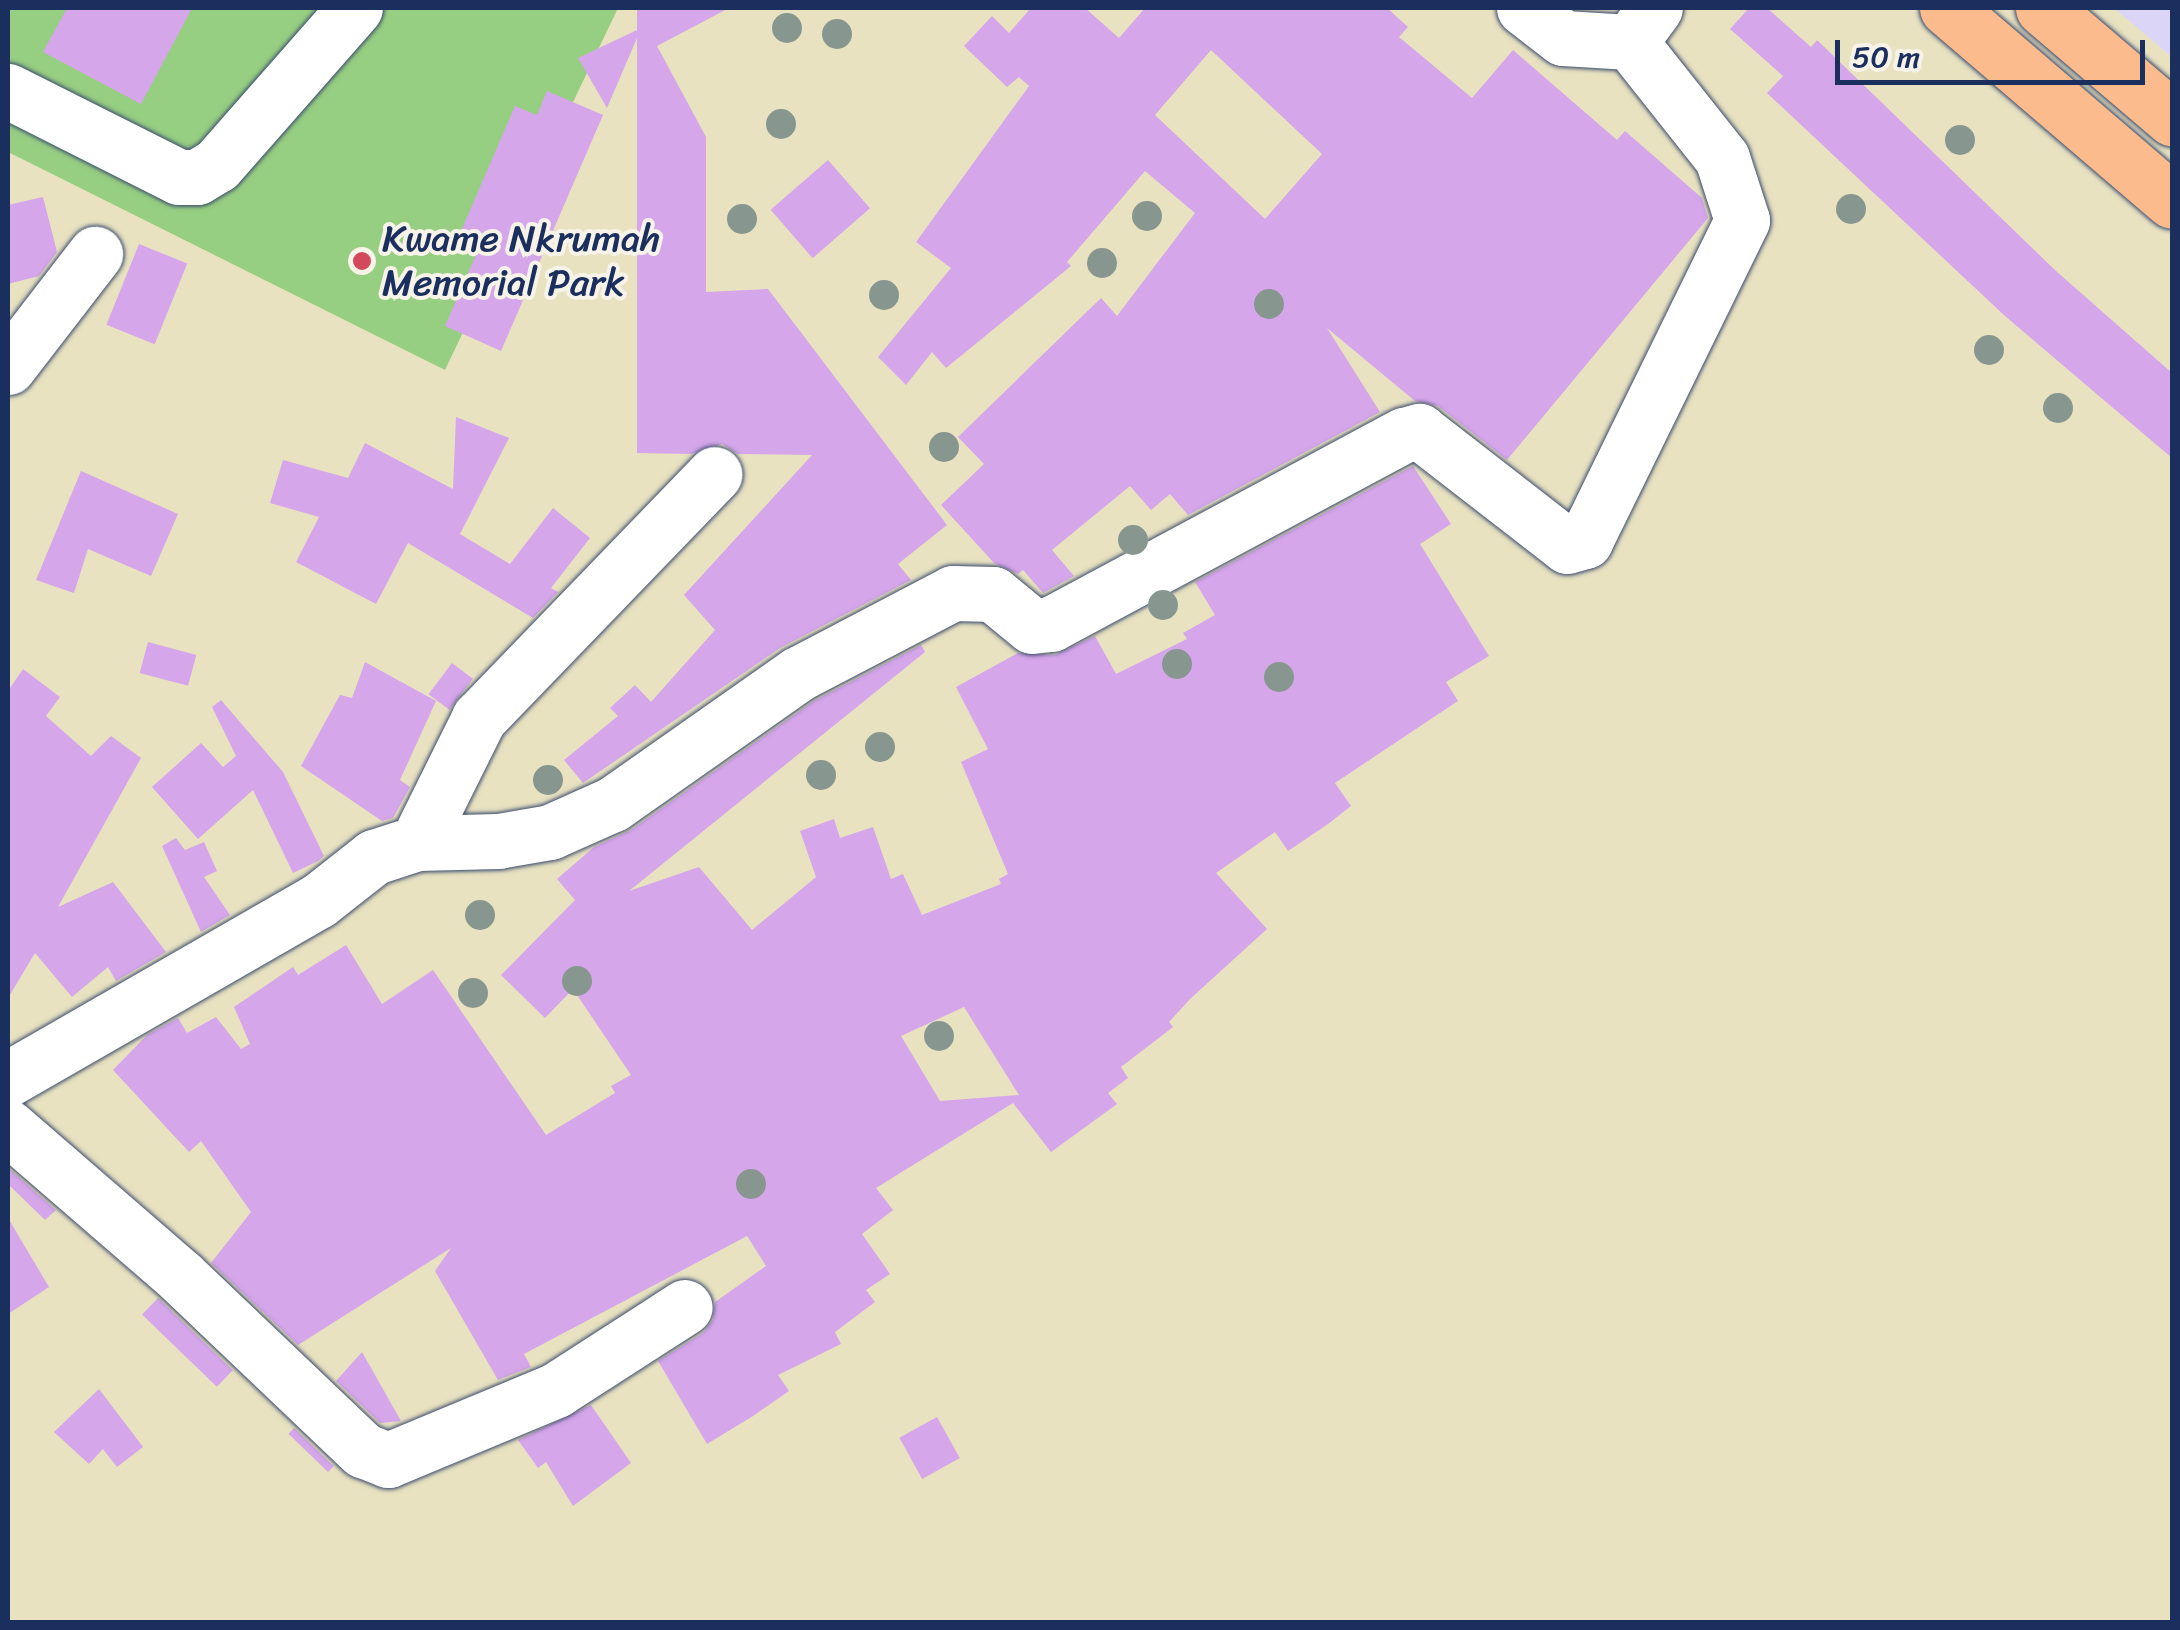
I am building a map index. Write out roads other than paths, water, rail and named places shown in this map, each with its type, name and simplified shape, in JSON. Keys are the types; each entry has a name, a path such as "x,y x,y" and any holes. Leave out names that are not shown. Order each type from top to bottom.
{"main road":[{"path":"1947,8 2172,201"},
{"path":"2043,8 2172,118"}],"street":[{"path":"8,91 179,178 197,177 217,165 355,8"},
{"path":"8,1079 318,900 374,857 417,843 498,842 550,832 613,804 798,674 953,593 993,594 1032,626 1051,624 1404,435 1419,431 1567,546 1585,541 1742,220 1722,158 1642,24 1563,38 1524,8"},
{"path":"8,366 95,254"},
{"path":"417,843 479,718 715,474"},
{"path":"8,1127 180,1276 363,1450 388,1460 556,1390 685,1308"}],"place":[{"name":"Kwame Nkrumah Memorial Park","path":"362,261"}]}
